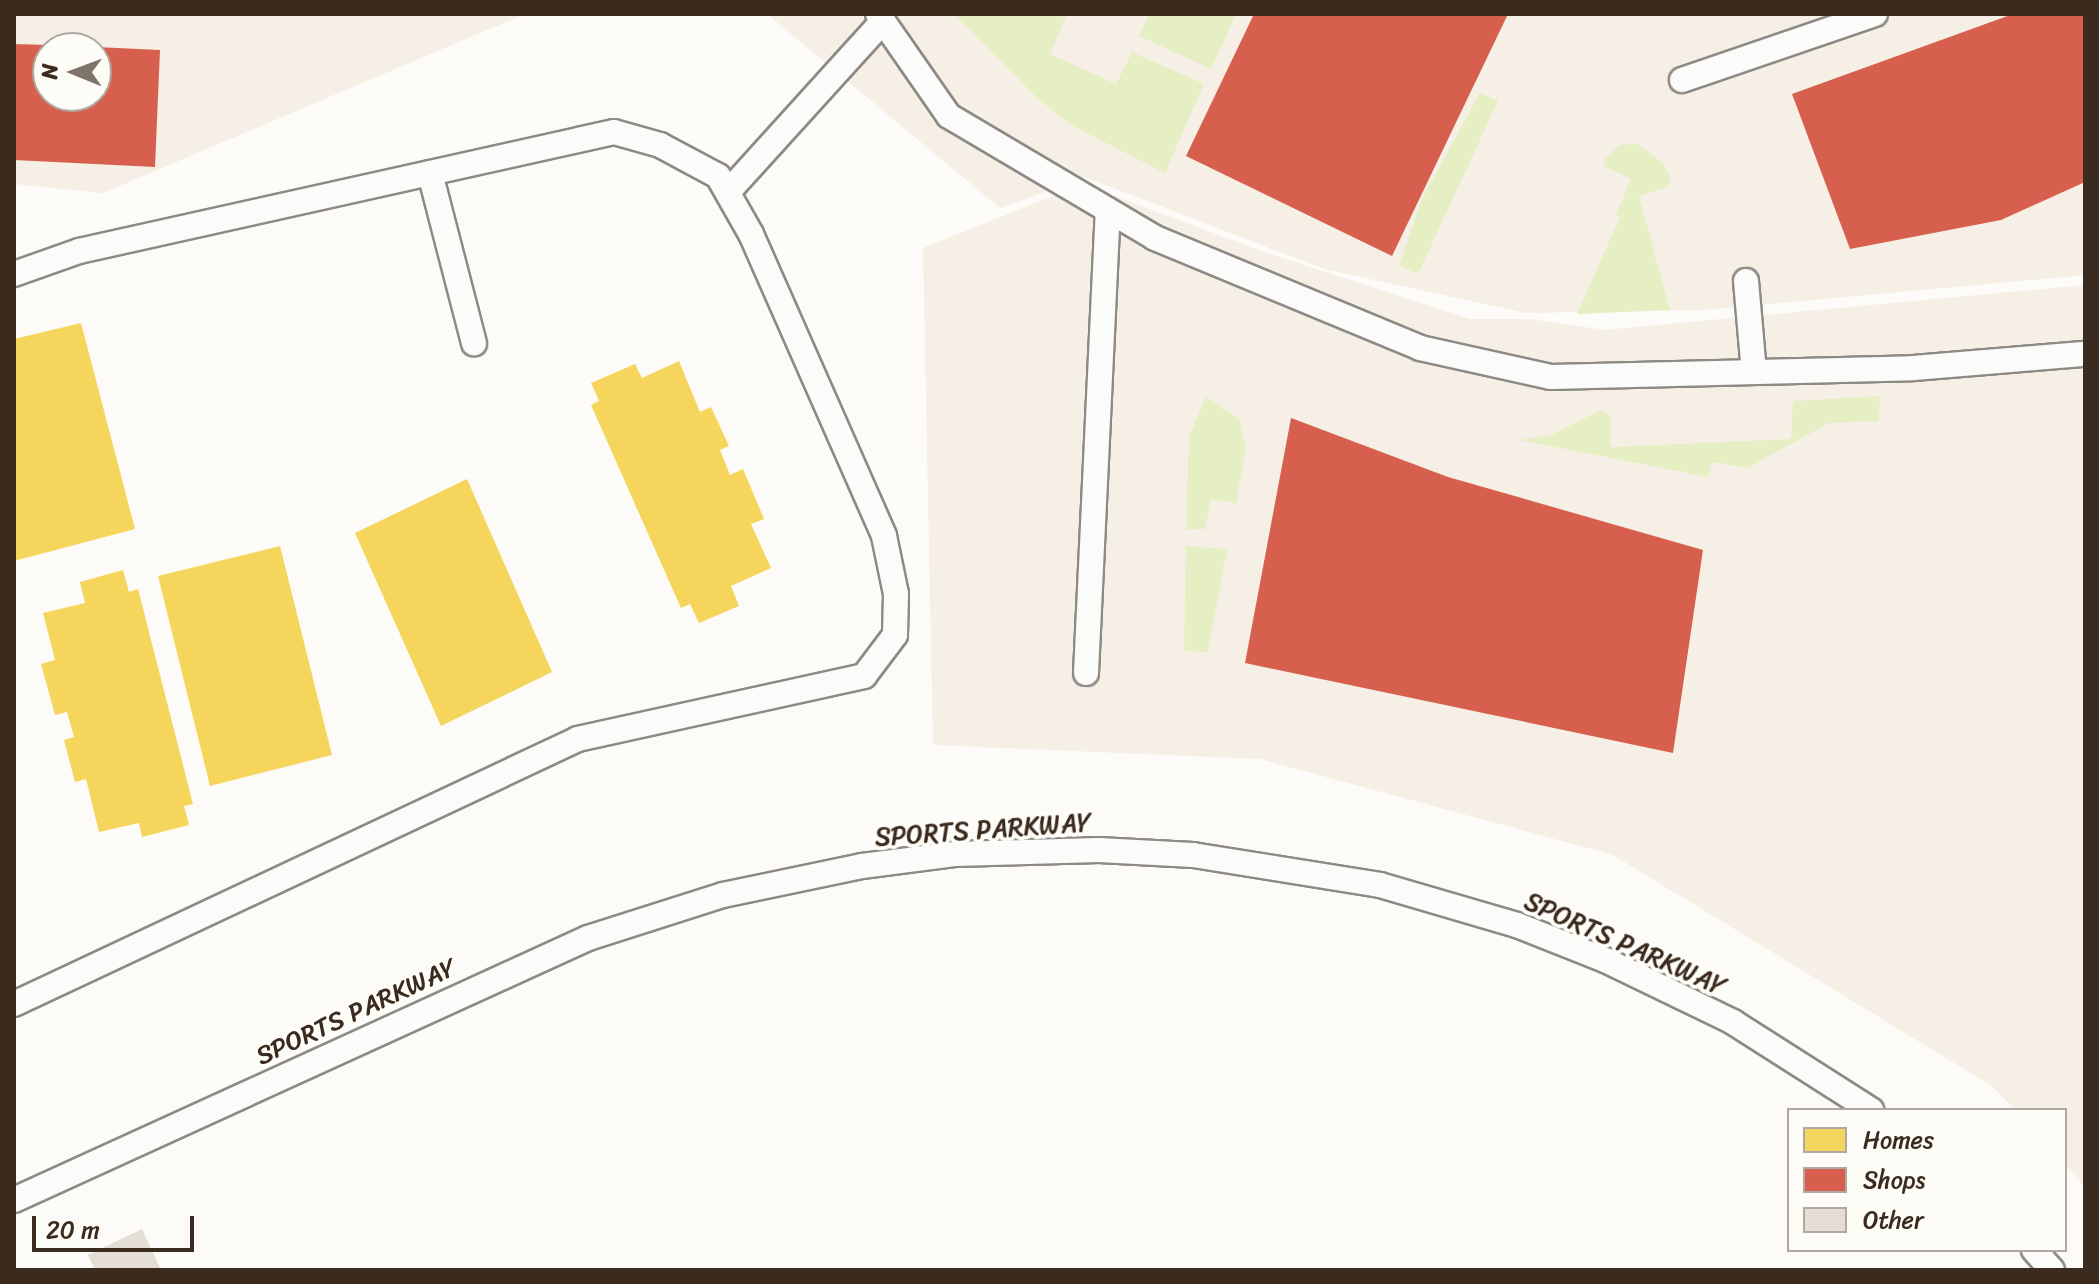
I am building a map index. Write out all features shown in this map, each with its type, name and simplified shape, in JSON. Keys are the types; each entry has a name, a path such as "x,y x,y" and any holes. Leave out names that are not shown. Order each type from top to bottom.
{"lane":[{"path":"1682,80 1875,14"},
{"path":"728,192 880,18 949,116 1155,238 1420,348 1551,377 1913,368 2085,354"},
{"path":"14,274 79,251 614,132 672,151 718,176 751,234 884,536 896,594 895,635 864,676 578,739 14,1004"},
{"path":"430,173 474,343"},
{"path":"1086,673 1108,211"},
{"path":"1746,281 1754,372"},
{"name":"SPORTS PARKWAY","path":"14,1200 588,938 723,895 862,866 956,854 1099,850 1193,855 1380,885 1517,925 1605,960 1733,1022 1868,1108"},
{"path":"2036,1252 2052,1270"}],"shaded area":[{"path":"14,14 525,14 103,193 14,184"},
{"path":"767,14 2085,14 2085,275 1705,310 1526,313 1324,269 1085,177 1000,208"},
{"path":"1083,184 1264,252 1470,319 1530,319 1605,330 2085,285 2085,1187 2067,1167 2067,1108 2013,1108 1992,1086 1613,855 1260,759 933,745 923,248"}],"green space":[{"path":"954,14 1067,14 1050,54 1116,84 1132,52 1204,84 1165,173 1073,126 1038,99"},
{"path":"1149,14 1236,14 1211,69 1139,36"},
{"path":"1480,93 1498,101 1418,274 1399,265 1422,199"},
{"path":"1638,144 1663,163 1671,179 1667,187 1639,196 1670,310 1577,314 1620,217 1616,215 1631,179 1604,166 1604,159 1620,145"},
{"path":"1880,396 1879,421 1829,423 1747,468 1712,462 1708,477 1520,440 1551,435 1601,410 1610,416 1611,447 1791,439 1793,401"},
{"path":"1206,397 1239,419 1246,447 1236,503 1211,499 1205,529 1186,530 1189,437"},
{"path":"1186,546 1227,549 1208,652 1184,651"}],"building: Homes":[{"path":"81,323 135,529 14,561 14,339"},
{"path":"679,361 700,412 711,407 729,446 720,450 730,475 743,469 764,519 751,524 771,568 731,586 739,606 699,623 690,604 681,608 591,405 599,401 591,383 635,364 642,378"},
{"path":"467,479 552,672 441,726 355,533"},
{"path":"280,546 332,755 210,786 158,576"},
{"path":"123,570 129,592 138,589 193,804 184,806 189,825 142,837 139,823 99,832 86,779 75,782 64,740 74,737 67,712 55,715 41,664 55,660 43,613 85,603 80,582"}],"building: Shops":[{"path":"1254,14 1508,14 1392,256 1186,156"},
{"path":"2013,14 2085,14 2085,182 2001,220 1850,249 1792,94"},
{"path":"14,44 32,45 32,112 112,112 112,48 160,50 155,167 14,160"},
{"path":"1291,418 1448,477 1703,550 1673,753 1245,663"}],"building: Other":[{"path":"142,1229 161,1270 95,1270 88,1255"}]}
